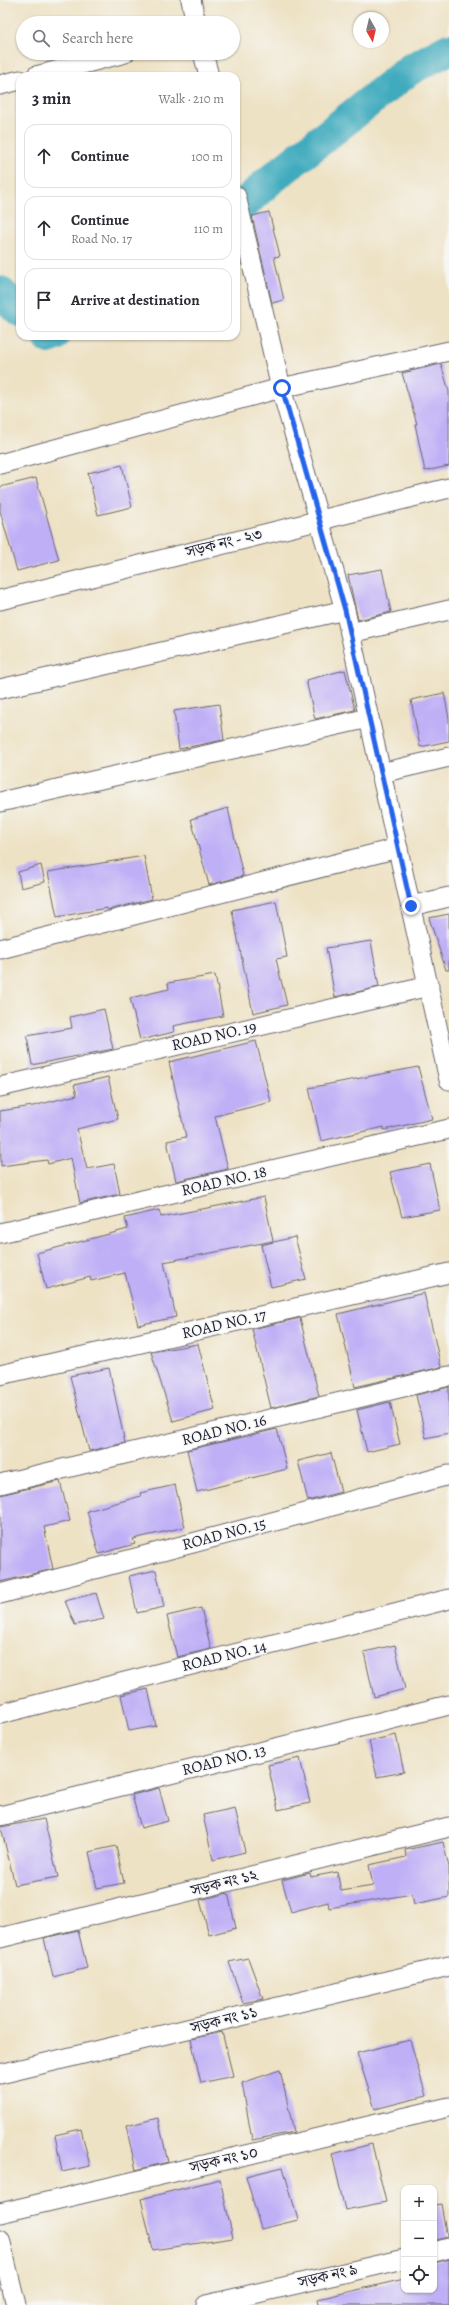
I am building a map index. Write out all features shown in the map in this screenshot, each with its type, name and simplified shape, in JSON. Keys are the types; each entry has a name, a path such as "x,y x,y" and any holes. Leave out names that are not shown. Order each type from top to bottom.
{"street":[{"path":"191,0 194,16"},
{"path":"51,72 98,60"},
{"path":"205,60 208,72"},
{"path":"0,85 16,81"},
{"path":"240,214 282,388 345,610 429,986 445,1037 449,1080"},
{"path":"0,464 282,388 449,351"},
{"name":"সড়ক নং - ২৩","path":"0,600 449,488"},
{"path":"0,689 345,610"},
{"path":"350,633 449,610"},
{"path":"0,802 369,718"},
{"path":"381,773 449,757"},
{"path":"0,949 398,848"},
{"path":"411,906 449,897"},
{"name":"ROAD NO. 19","path":"0,1087 429,986"},
{"name":"ROAD NO. 18","path":"0,1233 449,1129"},
{"name":"ROAD NO. 17","path":"0,1375 449,1273"},
{"name":"ROAD NO. 16","path":"0,1484 449,1376"},
{"name":"ROAD NO. 15","path":"0,1594 449,1475"},
{"name":"ROAD NO. 14","path":"0,1714 449,1598"},
{"name":"ROAD NO. 13","path":"0,1816 449,1705"},
{"name":"সড়ক নং ১২","path":"0,1938 449,1827"},
{"name":"সড়ক নং ১১","path":"0,2074 449,1966"},
{"name":"সড়ক নং ১০","path":"0,2213 449,2108"},
{"path":"0,2239 4,2268 16,2305"},
{"path":"437,2251 449,2248"},
{"name":"সড়ক নং ৯","path":"206,2305 401,2260"}],"building":[{"path":"269,212 280,256 274,257 284,300 272,303 252,216"},
{"path":"441,364 449,391 449,466 425,471 415,424 417,424 402,373"},
{"path":"122,465 132,507 98,515 88,473"},
{"path":"36,478 59,560 17,571 0,511 0,487"},
{"path":"382,569 391,612 358,620 348,575"},
{"path":"345,670 355,710 315,719 306,680"},
{"path":"444,693 449,718 449,741 420,747 411,700"},
{"path":"219,704 224,740 179,749 174,711"},
{"path":"228,808 243,876 209,885 191,819"},
{"path":"144,856 152,899 108,910 107,908 57,917 48,872"},
{"path":"41,865 45,882 21,888 18,872"},
{"path":"276,901 287,957 276,959 287,1005 253,1013 232,910"},
{"path":"449,914 449,970 446,970 429,918"},
{"path":"371,941 379,987 335,997 326,948"},
{"path":"215,975 223,1016 173,1026 174,1032 140,1040 130,998 169,989 168,983"},
{"path":"104,1009 113,1049 32,1065 27,1036 72,1028 70,1017"},
{"path":"256,1041 271,1102 215,1116 228,1169 176,1181 167,1141 186,1137 169,1062"},
{"path":"418,1067 432,1119 384,1130 384,1127 321,1141 309,1088"},
{"path":"108,1077 118,1119 77,1129 87,1169 114,1164 120,1194 80,1203 71,1158 48,1164 47,1160 1,1166 0,1111 33,1106 77,1095 74,1085"},
{"path":"430,1164 440,1210 402,1217 390,1172"},
{"path":"264,1197 273,1241 164,1262 176,1317 138,1325 125,1273 91,1281 90,1277 46,1289 37,1253 128,1229 125,1218 159,1210 161,1217"},
{"path":"295,1237 306,1279 271,1287 261,1245"},
{"path":"424,1293 441,1367 355,1387 338,1314"},
{"path":"300,1318 319,1396 271,1408 252,1329"},
{"path":"198,1344 215,1410 173,1421 151,1352"},
{"path":"109,1368 125,1443 89,1451 70,1376"},
{"path":"449,1387 449,1433 426,1438 416,1395"},
{"path":"390,1402 400,1444 367,1452 357,1410"},
{"path":"277,1429 287,1469 197,1492 187,1450"},
{"path":"331,1453 341,1492 308,1501 298,1461"},
{"path":"60,1481 70,1521 44,1527 53,1569 0,1582 0,1495"},
{"path":"175,1485 185,1527 133,1539 135,1544 99,1554 87,1511 141,1496 140,1493"},
{"path":"156,1570 164,1607 137,1613 129,1576"},
{"path":"96,1593 104,1619 75,1625 65,1601"},
{"path":"201,1608 211,1649 177,1657 167,1616"},
{"path":"395,1645 405,1689 374,1697 364,1652"},
{"path":"148,1689 156,1726 129,1731 121,1695"},
{"path":"396,1735 404,1772 377,1777 369,1741"},
{"path":"300,1758 310,1803 278,1810 268,1765"},
{"path":"159,1788 168,1821 141,1828 132,1795"},
{"path":"235,1808 245,1852 213,1860 203,1815"},
{"path":"44,1819 58,1877 15,1885 1,1827"},
{"path":"443,1842 449,1867 449,1897 414,1904 412,1894 329,1908 328,1902 291,1912 282,1880 310,1873 311,1877 337,1872 341,1891 373,1886 369,1865 406,1857 405,1850"},
{"path":"116,1846 124,1883 97,1888 89,1852"},
{"path":"228,1893 236,1928 209,1935 200,1900"},
{"path":"78,1930 87,1968 53,1977 44,1938"},
{"path":"248,1958 263,1999 243,2003 229,1962"},
{"path":"222,2032 233,2076 201,2083 191,2039"},
{"path":"410,2040 426,2096 375,2109 357,2053"},
{"path":"280,2070 294,2132 252,2140 242,2083"},
{"path":"158,2118 168,2162 136,2170 126,2126"},
{"path":"81,2129 90,2166 62,2172 55,2135"},
{"path":"372,2144 386,2202 345,2210 332,2154"},
{"path":"283,2167 298,2220 261,2229 246,2176"},
{"path":"220,2179 233,2238 153,2250 141,2199"},
{"path":"441,2204 447,2237 437,2240 437,2221 437,2205"},
{"path":"449,2259 449,2305 319,2305 318,2299 401,2280 401,2293 437,2293 437,2262"}],"waterway":[{"path":"240,207 268,182 409,70 449,49"},
{"path":"0,292 16,307"}],"route":[{"path":"282,388 345,610 411,906"}]}
